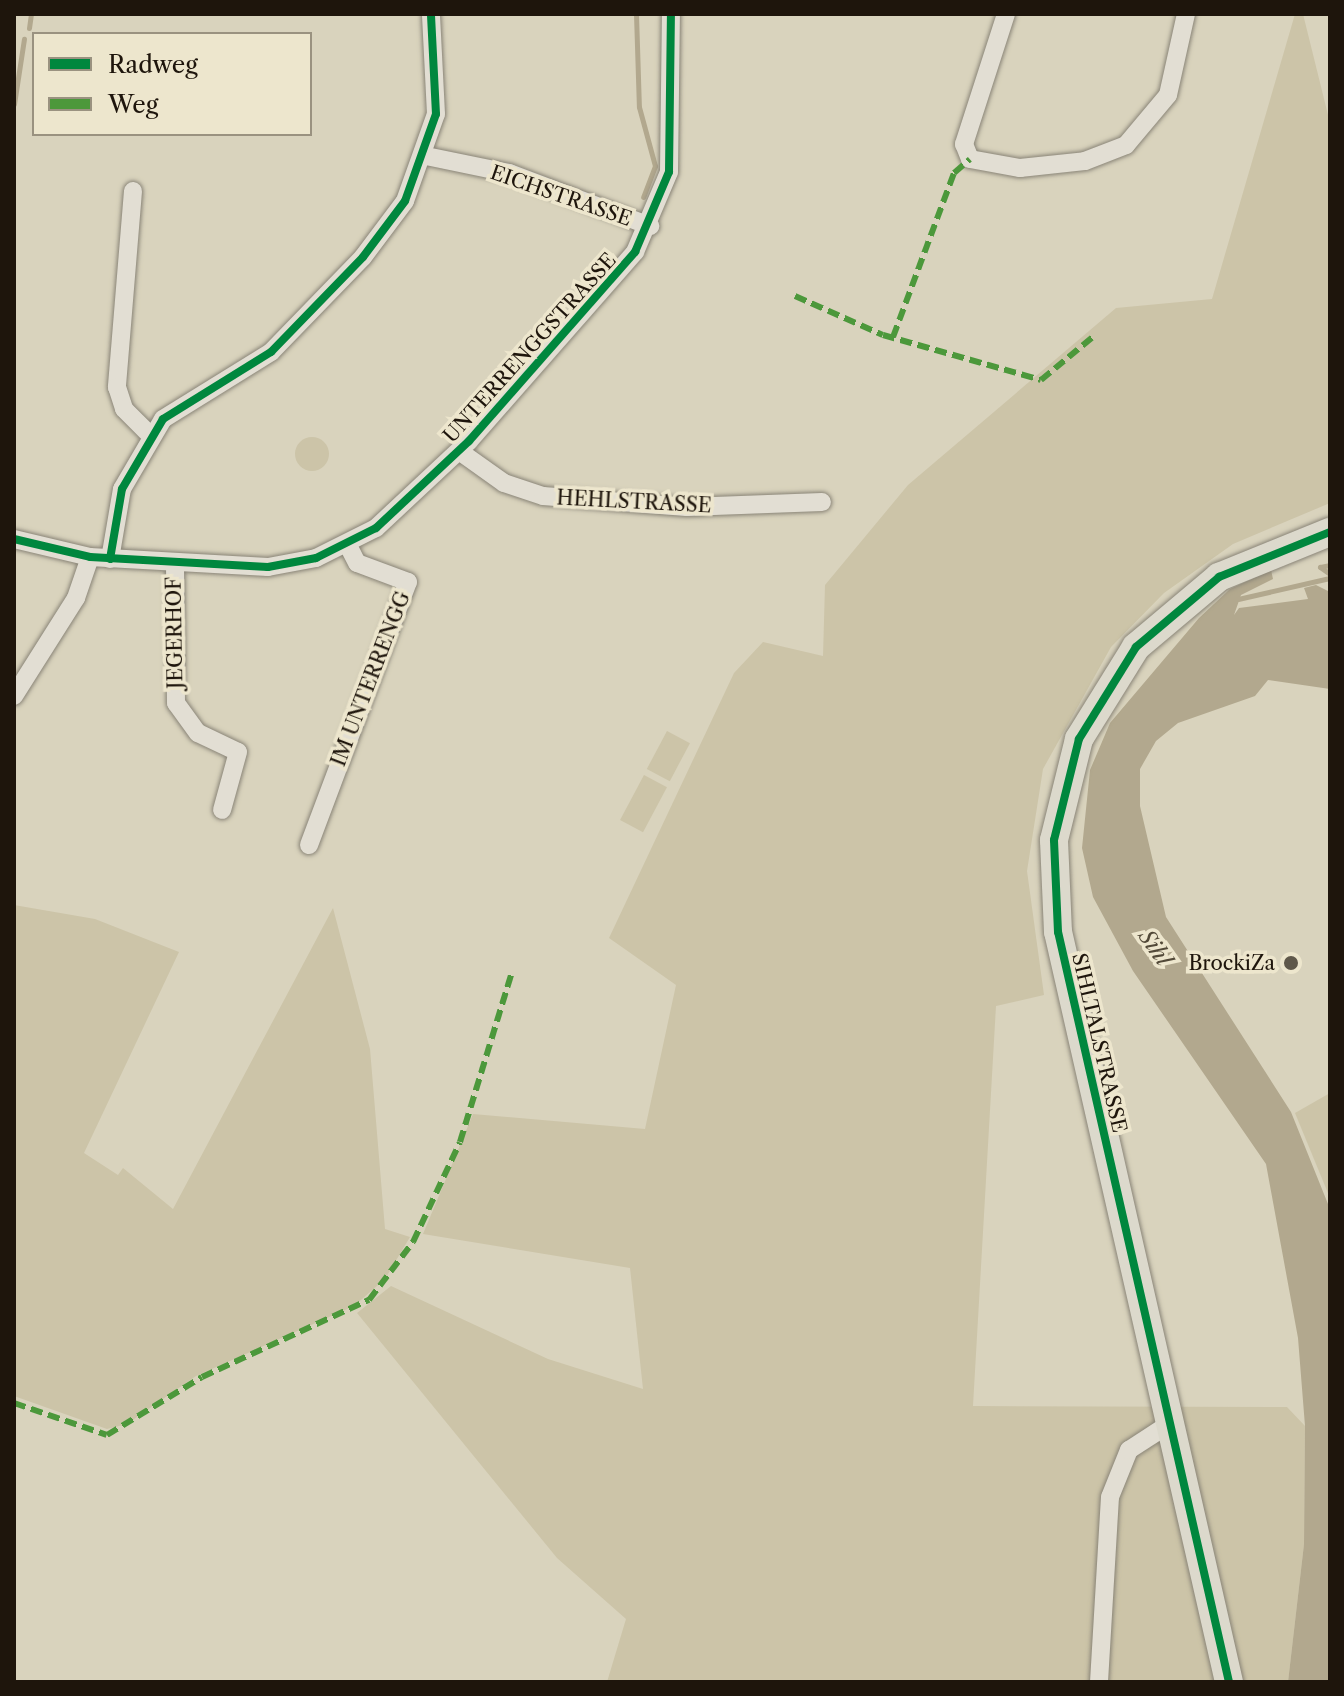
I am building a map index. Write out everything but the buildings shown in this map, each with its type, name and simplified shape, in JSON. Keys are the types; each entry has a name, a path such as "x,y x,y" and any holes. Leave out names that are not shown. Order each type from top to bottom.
{"main road":[{"name":"SIHLTALSTRASSE","path":"1229,1682 1058,932 1053,862 1060,799 1097,702 1148,634 1219,577 1330,532"}],"street":[{"path":"110,559 122,489 150,435 183,401 241,371 293,330 381,235 426,156 438,88 431,14"},
{"name":"UNTERRENGGSTRASSE","path":"14,539 90,557 268,567 348,545 399,509 459,451 606,292 650,226 674,134 671,14"},
{"path":"1006,14 964,144 970,159 1049,168 1126,145 1168,95 1186,14"},
{"name":"EICHSTRASSE","path":"426,156 509,173 650,226"},
{"path":"133,191 117,387 124,409 150,435"},
{"name":"HEHLSTRASSE","path":"459,451 504,483 543,496 687,507 822,502"},
{"name":"IM UNTERRENGG","path":"309,845 408,582 357,563 348,545"},
{"path":"14,696 76,598 90,557"},
{"name":"JEGERHOF","path":"175,562 176,703 198,733 238,752 222,810"},
{"path":"1099,1682 1113,1487 1135,1444 1169,1424"}],"shaded area":[{"path":"1295,14 1303,14 1330,123 1330,503 1233,544 1164,593 1111,647 1043,769 1027,871 1044,995 996,1006 973,1406 1287,1407 1305,1426 1304,1544 1288,1682 607,1682 626,1619 557,1558 357,1313 391,1286 548,1359 643,1389 630,1268 423,1234 473,1114 645,1129 676,985 609,938 734,673 763,642 823,656 825,585 908,485 1116,308 1212,299"},
{"path":"312,437 324,442 329,454 324,466 312,471 300,466 295,454 300,442"},
{"path":"667,731 690,743 670,781 647,769"},
{"path":"644,775 667,787 643,832 620,820"},
{"path":"14,905 95,919 179,952 84,1153 118,1175 123,1168 173,1209 333,908 370,1049 385,1229 410,1237 385,1279 354,1306 196,1376 127,1424 107,1429 14,1396"},
{"path":"1330,1093 1330,1198 1295,1113"}],"water":[{"name":"Sihl","path":"1271,570 1273,579 1241,595 1234,615 1239,608 1308,599 1304,588 1316,585 1330,592 1330,689 1268,680 1255,696 1178,723 1156,741 1140,769 1140,806 1166,917 1291,1112 1330,1209 1330,1682 1288,1682 1304,1544 1305,1426 1298,1338 1266,1164 1133,971 1093,897 1082,848 1090,770 1110,723 1199,618 1230,589"}],"waterway":[{"path":"29,28 31,14"},
{"path":"636,14 639,107 655,166 643,197"},
{"path":"14,104 24,39"},
{"path":"1330,565 1320,567 1330,574"},
{"path":"1238,599 1330,578"}],"marked path":[{"path":"893,337 954,173 970,159"},
{"path":"795,296 883,335 1041,380 1094,336"},
{"path":"14,1403 107,1435 202,1377 369,1300 413,1242 460,1142 511,975"}],"cycle path":[{"path":"110,559 122,489 163,419 271,352 363,257 405,201 436,114 431,14"},
{"path":"14,539 90,557 268,567 316,558 376,528 469,441 635,252 669,172 671,14"},
{"path":"1229,1682 1058,932 1054,840 1079,739 1136,647 1219,577 1330,532"}],"place":[{"name":"BrockiZa","path":"1291,963"}]}
